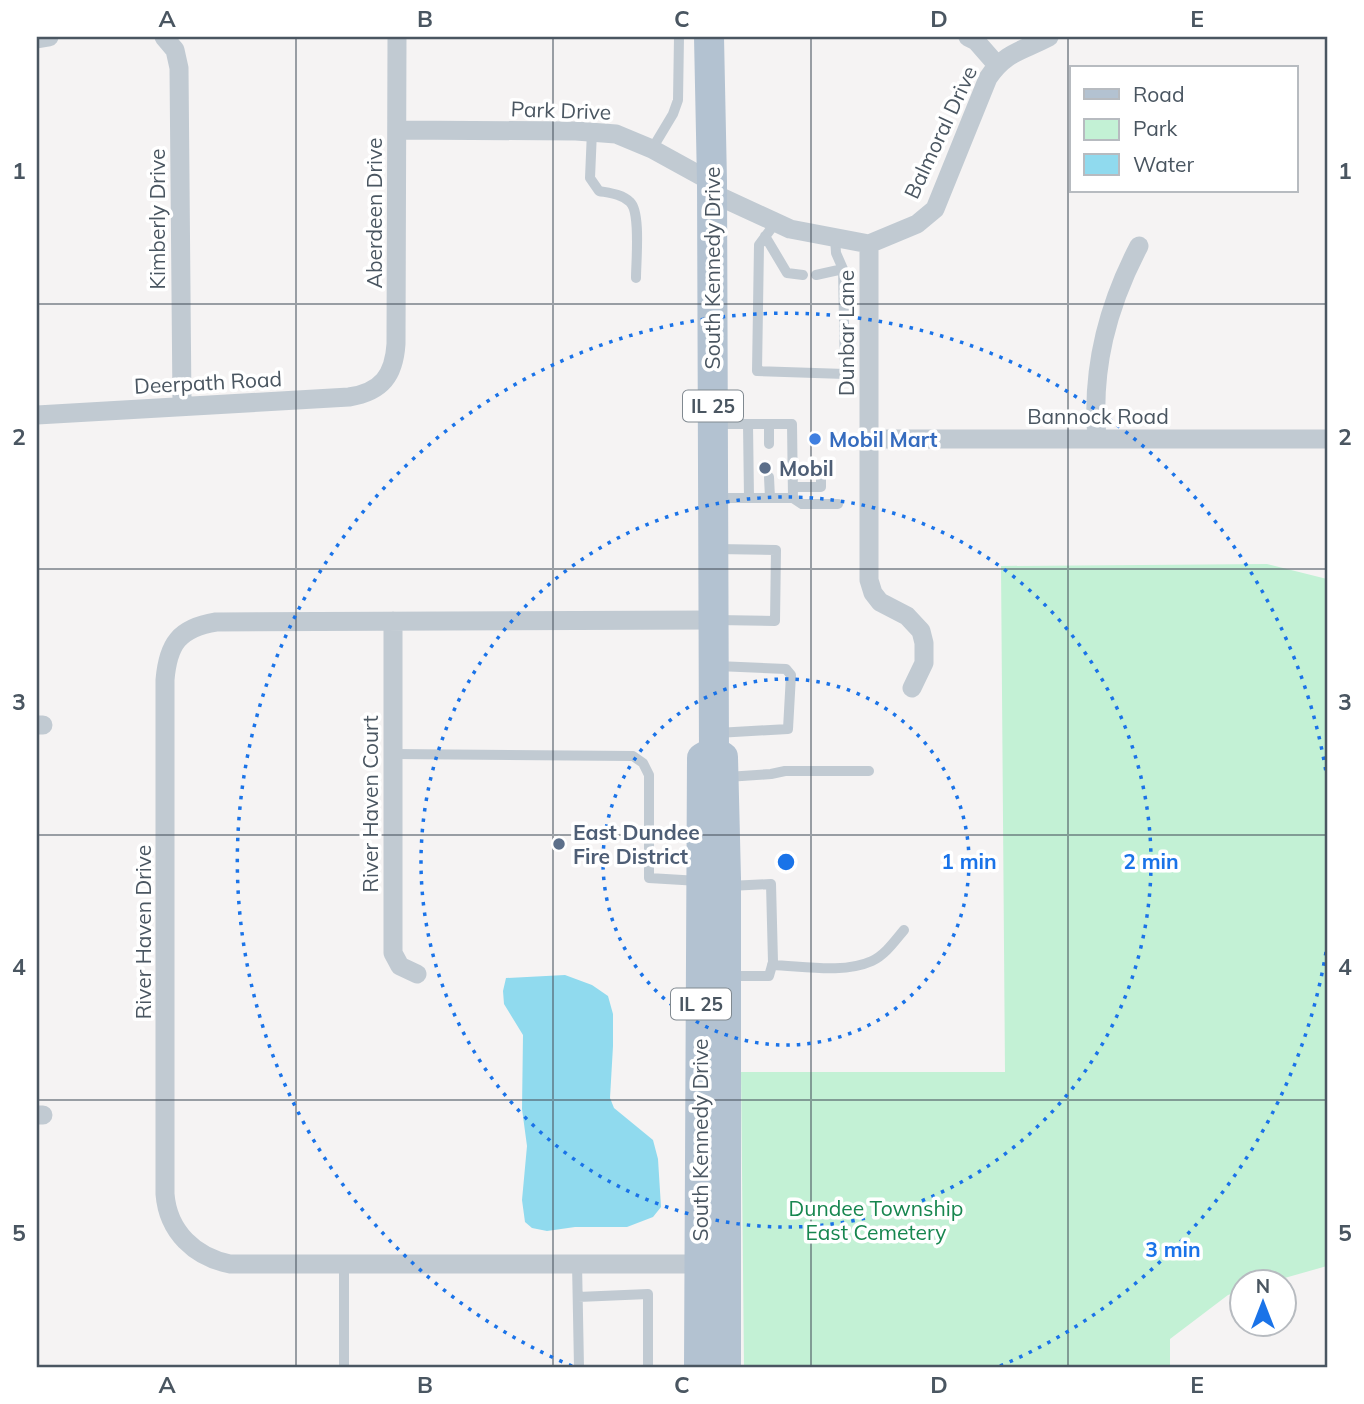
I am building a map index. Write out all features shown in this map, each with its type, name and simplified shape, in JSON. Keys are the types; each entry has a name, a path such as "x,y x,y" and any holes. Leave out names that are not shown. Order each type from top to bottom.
{"main road":[{"name":"South Kennedy Drive","path":"699,1367 717,754 713,665 709,37"},
{"name":"South Kennedy Drive","path":"713,884 726,976 726,1367"}],"street":[{"path":"37,39 49,37"},
{"name":"Kimberly Drive","path":"164,37 174,50 179,68 182,405"},
{"name":"Aberdeen Drive","path":"380,385 391,371 395,356 397,37"},
{"path":"968,37 976,41 997,65"},
{"name":"Balmoral Drive","path":"869,244 917,224 934,209 988,78 997,65 1024,47 1049,37"},
{"name":"Park Drive","path":"397,130 592,131 616,134 652,149 712,187"},
{"path":"712,187 767,234 790,229 869,244"},
{"name":"Dunbar Lane","path":"869,244 869,580 880,603 906,616 921,631 924,663 912,688"},
{"path":"1097,438 1095,417 1106,324 1120,282 1139,246"},
{"name":"Deerpath Road","path":"37,415 349,397 365,394 380,385"},
{"name":"Bannock Road","path":"869,439 1327,439"},
{"name":"River Haven Drive","path":"700,1264 230,1264 203,1256 187,1244 167,1207 166,665 172,644 188,631 206,623 713,620"},
{"name":"River Haven Court","path":"393,621 393,953 400,966 417,974"}],"lane":[{"path":"652,149 673,114 678,100 679,37"},
{"path":"592,131 590,178 599,191 620,195 631,202 636,212 636,278"},
{"path":"767,234 787,273 803,275"},
{"path":"767,234 757,371 845,374 843,269 836,253 835,237"},
{"path":"816,275 843,269"},
{"path":"713,424 792,424 793,492 802,503 838,504"},
{"path":"748,424 749,498"},
{"path":"769,424 769,444"},
{"path":"713,498 770,498 821,487 821,468 793,468"},
{"path":"769,477 770,498"},
{"path":"713,549 776,550 775,621 713,620"},
{"path":"713,665 786,669 791,675 788,729 717,754"},
{"path":"393,754 633,756 641,760 649,775 649,878 713,884 771,884 772,965 769,976 726,976"},
{"path":"717,754 771,774 785,771 869,771"},
{"path":"772,965 841,968 871,962 885,953 904,930"},
{"path":"578,1263 579,1367"},
{"path":"344,1264 344,1367"},
{"path":"578,1297 648,1294 648,1367"}],"green space":[{"name":"Dundee Township East Cemetery","path":"1267,564 1327,579 1327,1266 1298,1274 1298,1268 1228,1268 1228,1295 1170,1339 1170,1367 744,1367 741,1072 1005,1072 1001,566"}],"water":[{"path":"565,975 592,985 608,996 613,1014 610,1098 614,1108 653,1140 658,1159 661,1207 653,1217 627,1227 575,1227 547,1231 532,1228 525,1222 522,1200 527,1146 522,1109 523,1035 504,1004 503,991 506,978"}],"place":[{"name":"Mobil Mart","path":"815,439"},
{"name":"Mobil","path":"765,468"},
{"name":"East Dundee Fire District","path":"559,844"}]}
